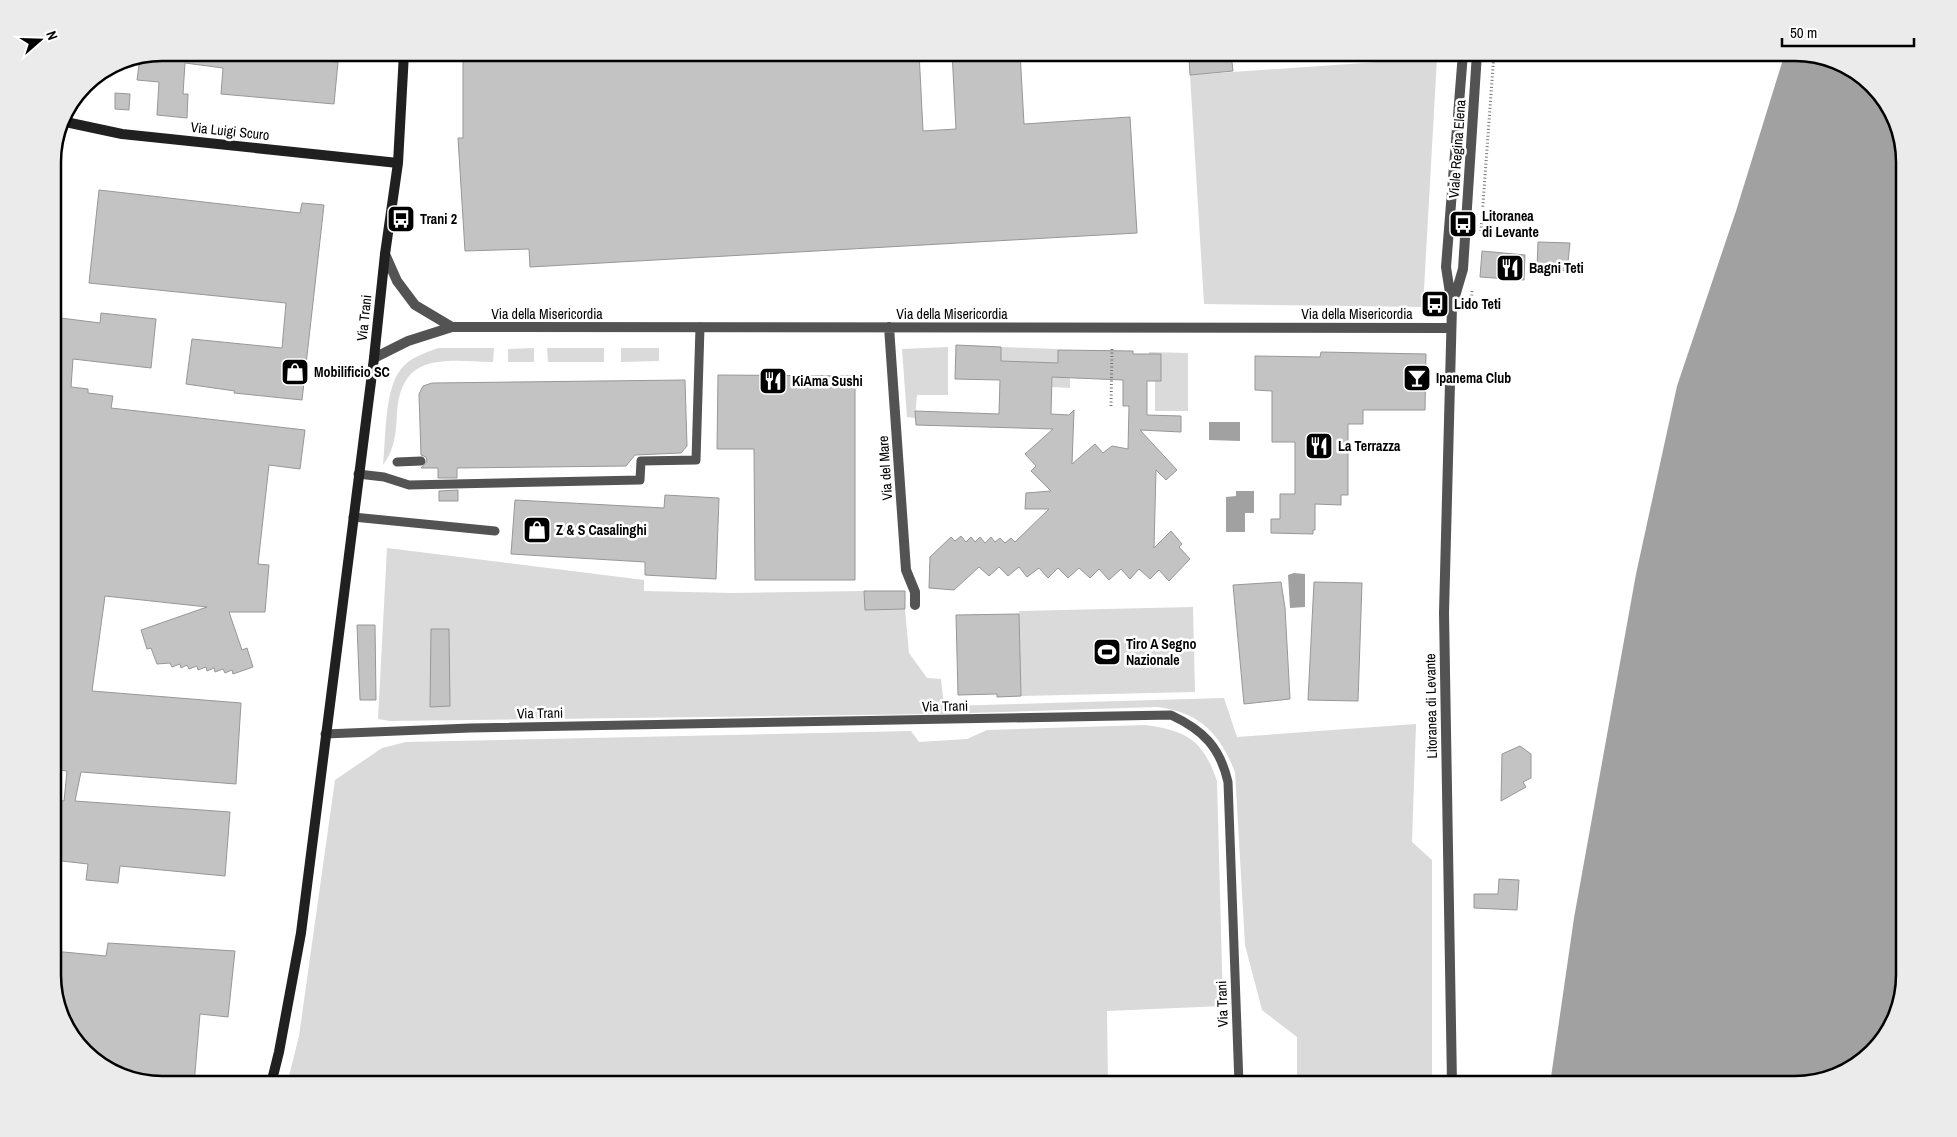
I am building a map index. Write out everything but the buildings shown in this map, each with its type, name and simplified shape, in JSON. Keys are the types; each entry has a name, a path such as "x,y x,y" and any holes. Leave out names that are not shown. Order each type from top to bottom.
{"main road":[{"name":"Via Trani","path":"273,1076 301,932 352,517 374,358 385,254 398,163 404,61"},
{"name":"Via Luigi Scuro","path":"70,123 122,134 398,163"}],"street":[{"name":"Viale Regina Elena","path":"1451,328 1452,306 1446,267 1462,61"},
{"name":"Viale Regina Elena","path":"1452,306 1463,268 1476,61"},
{"path":"385,254 397,280 415,305 452,328"},
{"name":"Via del Mare","path":"889,327 906,570 915,592 915,605"},
{"name":"Via della Misericordia","path":"374,358 408,341 452,328 1451,328"},
{"name":"Litoranea di Levante","path":"1451,328 1444,613 1452,1076"}],"lane":[{"path":"358,474 384,477 409,485 640,480 641,461 696,460 700,328"},
{"path":"397,462 421,461"},
{"path":"352,517 495,531"},
{"name":"Via Trani","path":"325,734 470,728 1171,715 1190,724 1216,750 1223,764 1228,782 1239,1076"}],"path":[{"path":"1111,406 1112,348"}],"shaded area":[{"path":"1393,61 1437,61 1423,307 1204,304 1190,75"},
{"path":"1783,61 1808,62 1833,69 1856,82 1879,106 1890,130 1896,156 1895,988 1888,1013 1875,1036 1856,1055 1833,1068 1821,1072 1794,1076 1551,1076 1574,918 1636,574 1677,386 1736,211"},
{"path":"948,347 948,395 917,395 915,418 907,417 902,349"},
{"path":"1001,347 1058,349 1058,373 1070,374 1070,388 1052,387 1053,363 1001,361"},
{"path":"438,348 494,348 493,362 443,361 417,369 407,379 400,393 394,440 390,453 383,465 389,402 395,378 408,362"},
{"path":"534,348 534,362 508,362 508,349"},
{"path":"547,348 604,348 604,362 548,362"},
{"path":"621,348 659,348 659,361 621,362"},
{"path":"1149,352 1188,353 1188,411 1155,411 1155,381 1161,380 1161,355 1149,354"},
{"path":"1209,422 1240,422 1240,441 1209,440"},
{"path":"1236,491 1254,491 1254,513 1245,513 1245,532 1226,532 1226,497 1236,496"},
{"path":"387,548 644,580 644,591 732,593 864,591 865,610 905,609 909,653 927,678 941,679 944,706 1224,698 1237,737 1416,724 1412,842 1432,860 1432,1076 1297,1076 1297,1037 1262,1010 1245,945 1235,772 1223,747 1215,736 1197,720 1185,714 1157,707 937,714 390,721 378,719"},
{"path":"1294,573 1305,574 1305,607 1290,608 1288,575"},
{"name":"Tiro A Segno Nazionale","path":"1193,607 1195,692 1021,696 1019,611"},
{"path":"1146,725 1160,727 1192,740 1206,756 1217,781 1223,1006 1107,1011 1108,1076 289,1076 299,1036 335,780 382,748 406,742 911,731 919,742 967,739 987,730"}],"place":[{"name":"Trani 2","path":"401,219"},
{"name":"Litoranea di Levante","path":"1463,224"},
{"name":"Bagni Teti","path":"1510,268"},
{"name":"Lido Teti","path":"1435,304"},
{"name":"Mobilificio SC","path":"295,372"},
{"name":"Ipanema Club","path":"1417,378"},
{"name":"KiAma Sushi","path":"773,381"},
{"name":"La Terrazza","path":"1319,446"},
{"name":"Z & S Casalinghi","path":"537,530"},
{"name":"Tiro A Segno Nazionale","path":"1107,652"}]}
